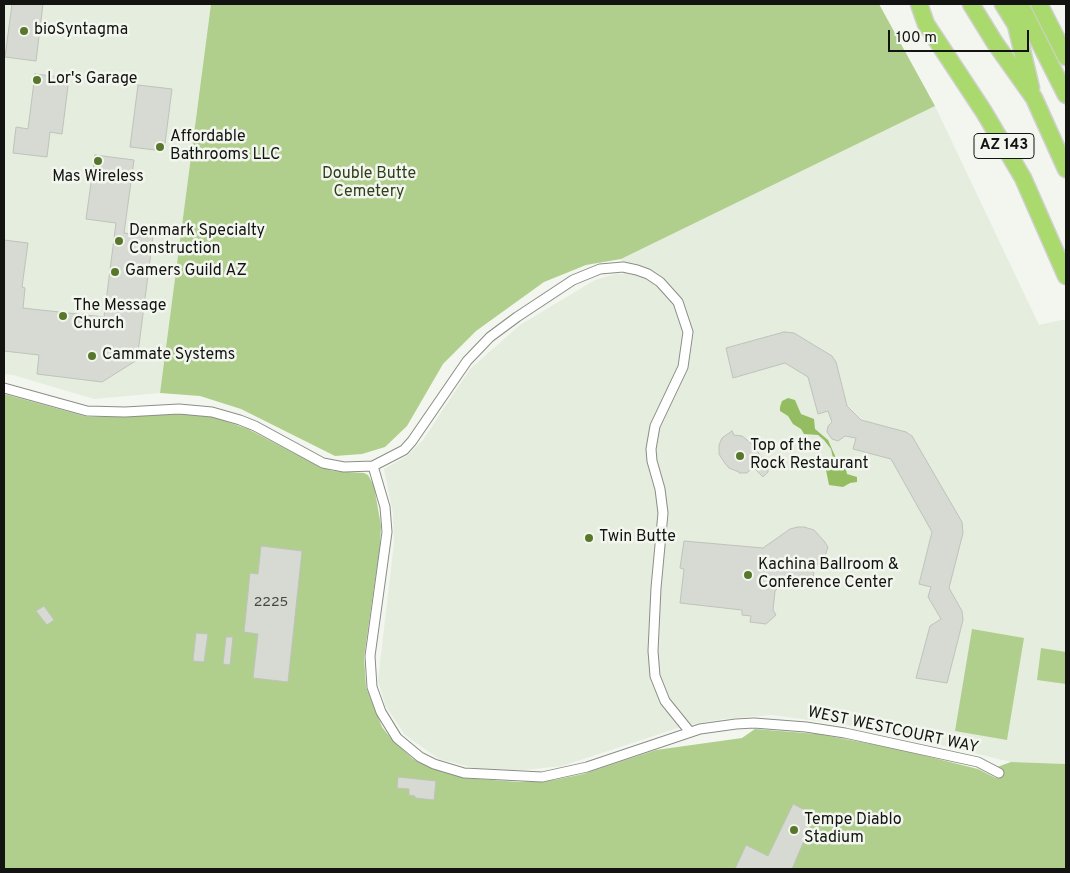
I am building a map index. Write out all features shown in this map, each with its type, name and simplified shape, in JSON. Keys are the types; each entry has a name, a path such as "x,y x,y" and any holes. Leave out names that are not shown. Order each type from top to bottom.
{"highway":[{"path":"911,4 926,24"},
{"name":"AZ 143","path":"918,4 926,24 958,71 1023,178 1066,276"},
{"path":"972,4 996,44 1034,98"},
{"path":"1003,4 1016,25 1034,98 1066,169"},
{"path":"1020,4 1066,95"},
{"path":"1039,4 1066,57"}],"street":[{"path":"4,388 87,411 125,412 179,409 212,412 255,426 323,462 344,467 374,466 404,450 467,361 490,337 516,317 574,280 600,269 623,267 648,274 660,282 678,302 688,332 687,351 683,367 658,420 651,443 652,461 660,489 663,513 656,588 653,651 655,676 663,696 690,732"},
{"name":"WEST WESTCOURT WAY","path":"374,466 385,507 387,532 372,641 370,670 372,687 381,712 390,728 420,757 449,769 478,774 542,777 587,767 690,732 754,723 825,729 978,762 999,773"}],"shaded area":[{"path":"4,4 211,4 160,393 94,399 4,374"},
{"path":"935,106 1039,325 1066,319 1066,764 1011,762 898,735 846,725 772,715 723,719 684,726 562,766 524,770 482,770 439,759 405,735 385,705 378,680 394,543 393,514 384,469 407,456 423,440 470,369 520,325 595,280 615,274 624,274 621,259"},
{"path":"788,398 795,400 801,414 814,419 815,429 828,440 836,458 845,465 847,474 857,477 857,482 843,487 829,485 826,470 827,465 833,458 831,449 818,435 804,434 801,429 793,424 788,416 780,411 782,401"}],"green space":[{"name":"Double Butte Cemetery","path":"211,4 879,4 935,106 621,259 586,265 544,282 476,331 443,364 407,426 385,447 362,454 335,456 241,409 200,396 160,393"},
{"path":"4,394 88,417 181,414 213,417 248,429 320,467 333,471 364,473 368,475 374,486 381,526 364,657 366,687 382,727 393,741 413,759 429,767 464,778 520,782 554,780 583,774 656,750 742,738 755,729 818,734 898,749 978,769 996,778 997,767 1011,762 1066,764 1066,869 4,869"},
{"path":"972,629 1024,638 1007,740 955,731"},
{"path":"1041,648 1066,652 1066,684 1037,680"}],"building":[{"name":"bioSyntagma","path":"12,4 43,4 36,61 5,57"},
{"path":"35,74 69,78 62,134 50,132 47,157 13,153 16,127 28,129"},
{"path":"138,85 172,89 164,151 130,147"},
{"path":"95,155 134,160 124,233 153,237 137,360 102,382 37,374 39,355 4,351 4,240 28,243 22,287 25,288 23,308 104,317 116,223 86,219"},
{"path":"784,332 794,333 832,356 836,362 847,406 861,420 906,432 912,436 962,522 963,533 949,588 962,611 963,620 947,683 916,678 930,626 941,619 928,597 931,587 919,584 932,532 891,459 853,449 856,438 845,436 838,441 832,439 827,432 828,426 832,422 828,411 818,414 808,377 785,363 733,378 726,348"},
{"name":"Top of the Rock Restaurant","path":"732,431 734,435 742,436 752,444 768,466 768,472 763,477 753,467 747,473 739,473 729,468 724,462 719,454 719,445 722,438"},
{"name":"Kachina Ballroom & Conference Center","path":"798,527 814,530 828,547 824,559 814,567 813,584 784,582 775,591 773,610 776,615 766,624 750,622 751,616 742,615 742,610 680,603 684,569 680,568 684,541 763,548 790,529"},
{"path":"261,546 302,551 288,682 253,678 258,634 244,632 250,573 258,574"},
{"path":"44,606 54,620 47,625 36,611"},
{"path":"196,633 208,634 204,662 193,661"},
{"path":"226,637 233,637 230,665 223,664"},
{"path":"398,777 436,781 434,800 415,798 415,796 409,795 409,789 397,788"},
{"name":"Tempe Diablo Stadium","path":"793,804 815,815 792,869 735,869 746,845 768,856"}],"place":[{"name":"bioSyntagma","path":"24,31"},
{"name":"Lor's Garage","path":"37,80"},
{"name":"Affordable Bathrooms LLC","path":"160,147"},
{"name":"Mas Wireless","path":"98,161"},
{"name":"Denmark Specialty Construction","path":"119,241"},
{"name":"Gamers Guild AZ","path":"115,272"},
{"name":"The Message Church","path":"63,316"},
{"name":"Cammate Systems","path":"92,356"},
{"name":"Top of the Rock Restaurant","path":"740,456"},
{"name":"Twin Butte","path":"589,538"},
{"name":"Kachina Ballroom & Conference Center","path":"748,575"},
{"name":"Tempe Diablo Stadium","path":"794,830"}]}
